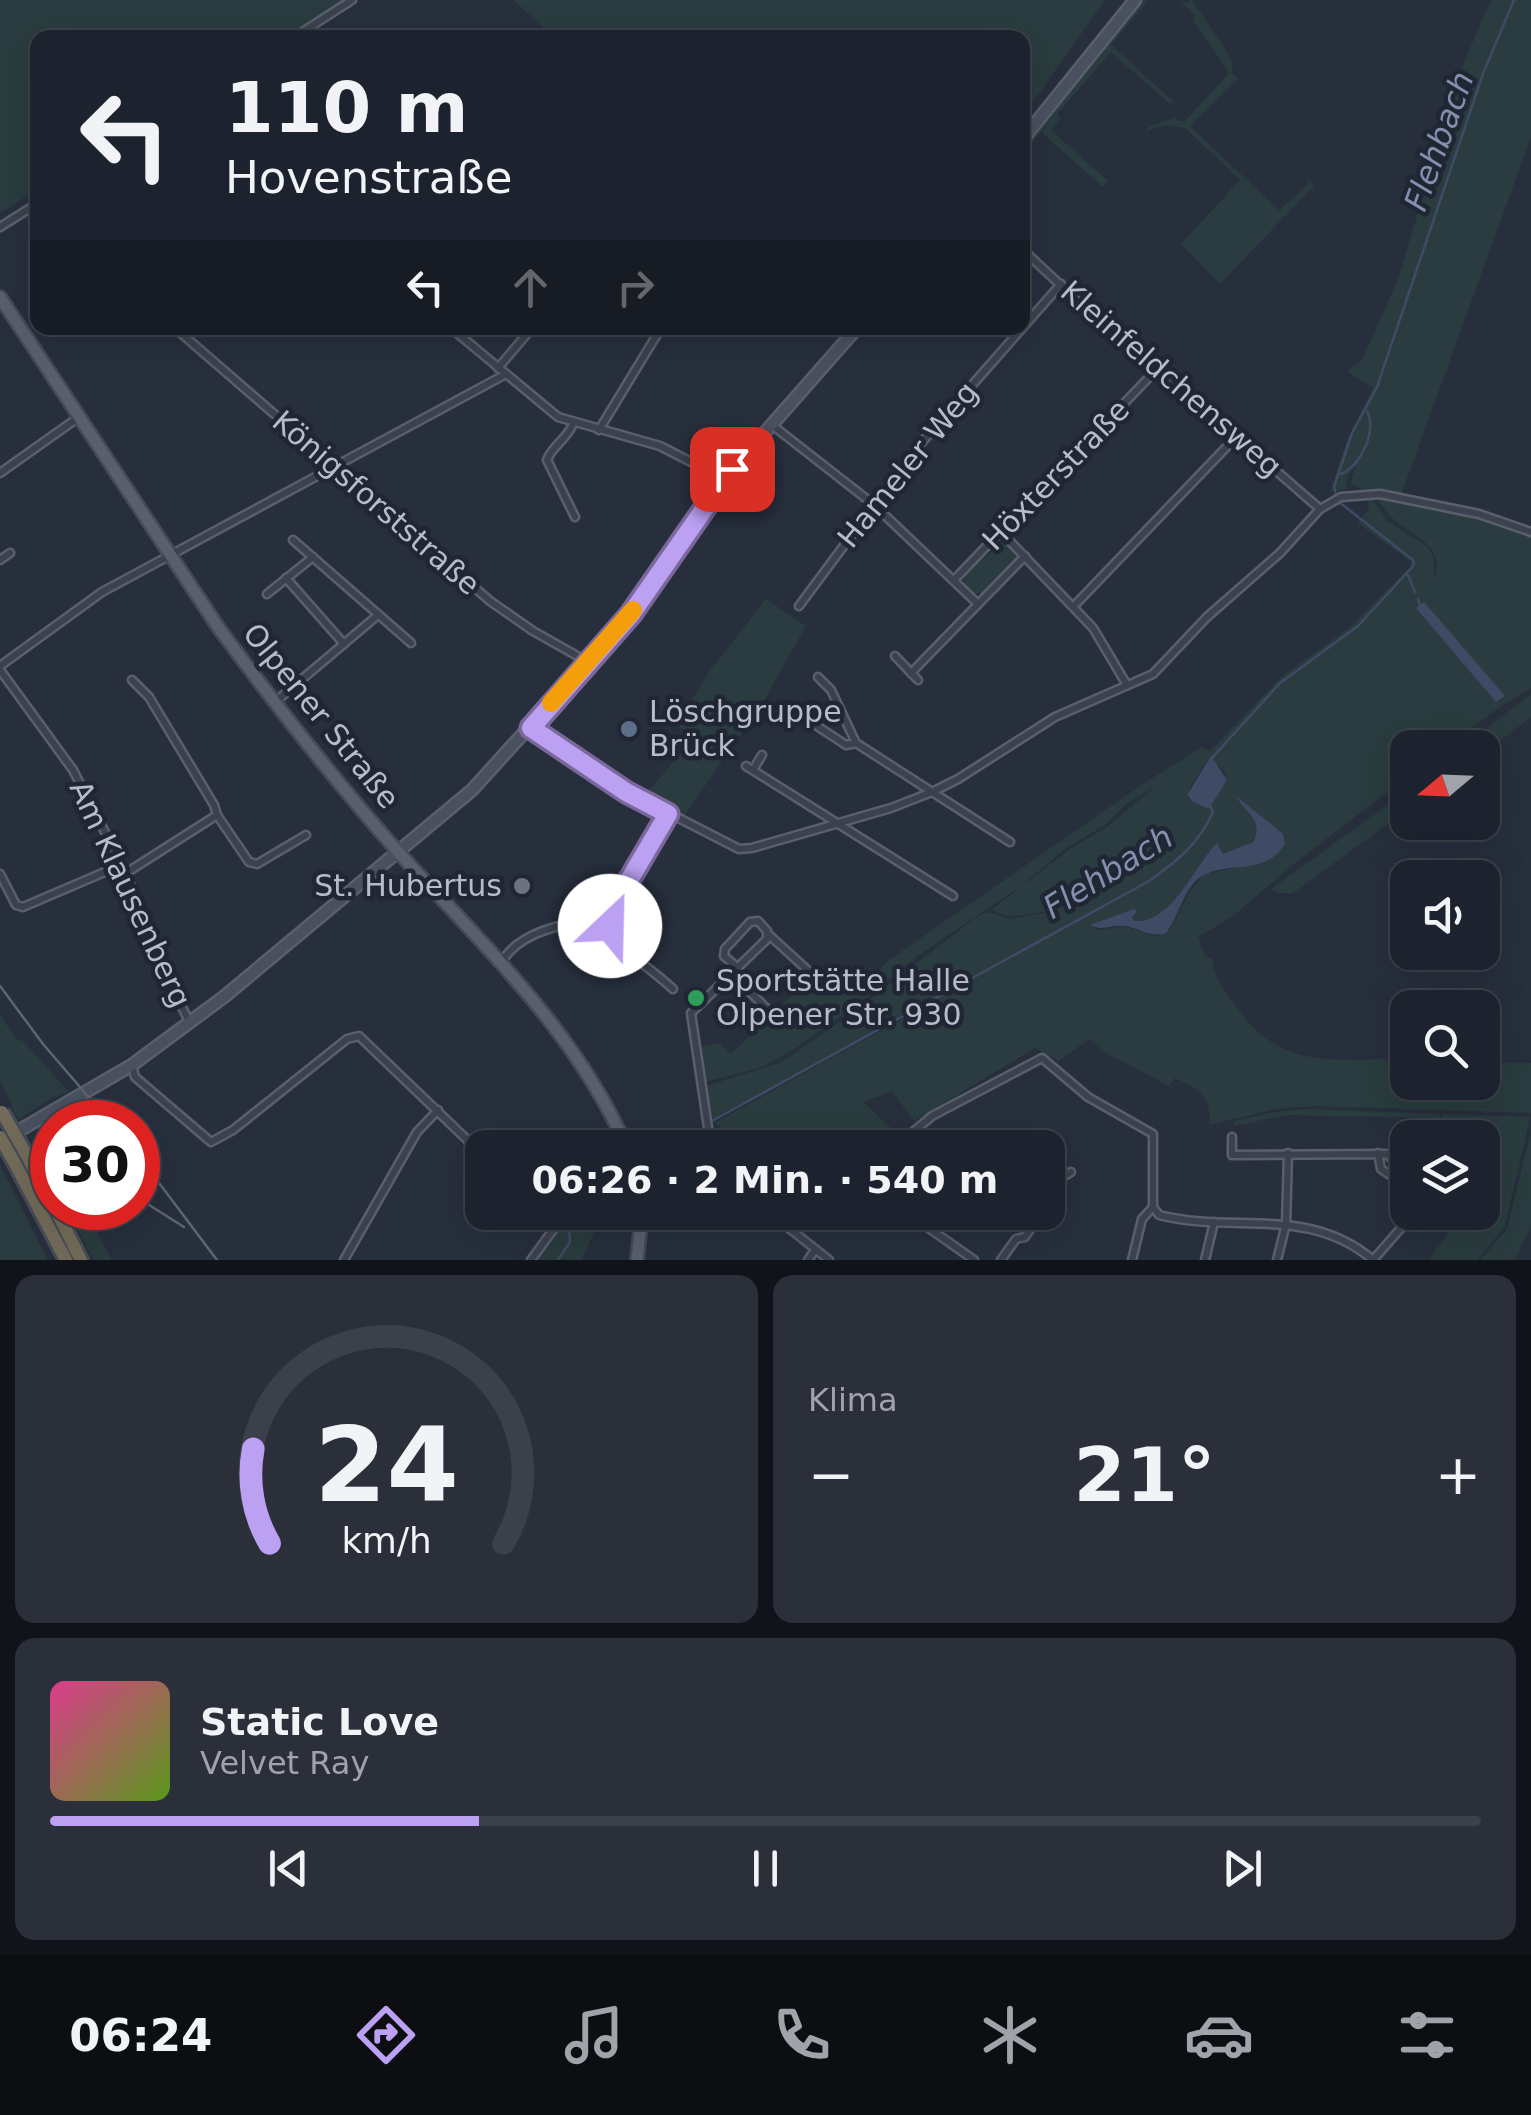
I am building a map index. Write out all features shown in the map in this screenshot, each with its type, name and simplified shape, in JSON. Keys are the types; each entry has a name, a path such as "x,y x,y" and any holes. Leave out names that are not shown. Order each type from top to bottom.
{"highway":[{"path":"1,1111 66,1260"},
{"path":"0,1139 30,1171"},
{"path":"66,1230 81,1260"}],"main road":[{"path":"1030,130 1135,0"},
{"name":"Olpener Straße","path":"0,297 218,627 274,703 397,851 520,982 594,1084 617,1130"},
{"path":"0,1139 132,1066 225,996 472,790 631,614 724,479 851,335"},
{"path":"637,1260 640,1230"}],"street":[{"path":"306,30 352,0"},
{"path":"0,227 30,209"},
{"name":"Kleinfeldchensweg","path":"1030,256 1128,348 1158,368 1320,509"},
{"name":"Hameler Weg","path":"1030,318 1060,284"},
{"name":"Königsforststraße","path":"183,335 490,601 588,662"},
{"path":"459,335 550,412 572,424 660,446 724,479"},
{"path":"498,368 526,335"},
{"path":"599,430 657,335"},
{"name":"Hameler Weg","path":"798,606 915,450 1015,335"},
{"name":"Höxterstraße","path":"954,580 1158,368"},
{"path":"0,668 90,599 506,374"},
{"path":"0,473 78,418"},
{"path":"572,424 568,436 549,454 547,462 575,517"},
{"path":"772,426 873,504 977,603"},
{"path":"1074,606 1237,436"},
{"path":"531,728 626,792 739,849 892,808 932,792 958,780 1055,717 1152,674 1207,617 1280,553 1320,509 1338,499 1380,494 1479,514 1531,532"},
{"path":"1002,533 1074,606 1106,645 1127,686"},
{"path":"293,540 411,643"},
{"path":"0,560 10,553"},
{"path":"911,673 1025,556"},
{"path":"267,594 313,558"},
{"path":"286,578 344,644"},
{"path":"274,703 378,615"},
{"path":"895,656 918,680"},
{"name":"Am Klausenberg","path":"0,668 73,770 124,869 161,966 190,1021"},
{"path":"818,677 831,690 856,743 1010,842"},
{"path":"132,680 149,697 217,816 252,865 306,835"},
{"path":"788,708 846,745 856,743"},
{"path":"762,755 749,768 953,896"},
{"path":"606,929 610,924 608,916 668,814"},
{"path":"0,874 16,906 23,908 124,869 217,816"},
{"path":"502,962 516,948 555,927 596,922 601,915 608,916"},
{"path":"766,1008 723,953 750,922 758,921 826,987"},
{"path":"596,922 674,989"},
{"path":"708,1130 692,1013 768,934"},
{"path":"132,1066 135,1077 211,1142 233,1130 353,1036 364,1039 465,1137"},
{"path":"915,1130 932,1116 1042,1058 1088,1097 1152,1134 1154,1206 1161,1216 1313,1228 1342,1238 1373,1260 1400,1230"},
{"path":"344,1260 417,1132 438,1110"},
{"path":"1232,1138 1232,1155 1288,1152 1390,1156"},
{"path":"1277,1260 1286,1224 1288,1152"},
{"path":"1378,1153 1381,1169 1390,1175"},
{"path":"1065,1176 1071,1172"},
{"path":"1132,1260 1142,1220 1154,1206"},
{"path":"1205,1260 1214,1222"},
{"path":"531,1260 553,1230"},
{"path":"792,1230 829,1260"},
{"path":"932,1230 974,1260"},
{"path":"1002,1260 1016,1239 1025,1237 1030,1230"},
{"path":"808,1260 815,1250"}],"shaded area":[{"path":"0,0 352,0 304,30 30,30 30,194 0,213"},
{"path":"513,0 1105,0 1030,106 1030,30 546,30"},
{"path":"1141,0 1148,0 1111,45 1173,101 1170,104 1111,52 1057,114 1061,118 1051,130 1108,181 1103,187 1041,132 1030,145 1030,139"},
{"path":"1179,0 1192,0 1229,55 1231,73 1239,78 1190,126 1279,210 1308,185 1308,180 1314,186 1220,284 1181,244 1240,180 1185,128 1166,125 1144,132 1175,118 1184,122 1229,73 1193,20 1195,15"},
{"path":"1491,0 1531,0 1531,137 1401,495 1362,490 1351,483 1355,466 1346,489 1330,492 1347,440 1373,388 1347,371 1362,360 1397,282 1464,62"},
{"path":"1368,497 1372,497 1387,521 1428,547 1434,559 1434,579 1436,557 1431,549 1391,517 1376,497 1477,516 1531,536 1531,688 1469,730 1390,730 1390,790 1233,916 1198,937 1205,956 1213,960 1222,986 1250,1024 1288,1051 1331,1059 1390,1059 1390,1100 1500,1100 1500,1062 1531,1063 1531,1113 1313,1106 1275,1109 1209,1125 1206,1101 1197,1090 1175,1078 1169,1086 1108,1054 1090,1039 1058,1061 1035,1048 914,1121 892,1091 864,1102 893,1130 721,1130 714,1123 926,1006 930,997 897,1018 880,1007 886,1013 844,1018 865,1003 871,1004 869,1000 975,918 987,912 1011,919 1049,912 1008,916 992,909 1070,849 1107,827 1156,786 1127,803 1105,825 1066,848 1021,886 919,955 790,1052 759,1068 705,1082 701,1047 719,1043 731,1054 812,976 828,991 837,988 858,992 889,960 1143,784 1202,747 1210,751 1281,677 1349,628 1410,567 1410,561 1358,523 1369,508","holes":["1423,602 1504,696 1496,701 1417,608","1210,757 1227,780 1209,809 1187,797","1237,796 1280,831 1265,862 1204,874 1170,929 1156,936 1122,926 1100,930 1090,926 1137,910 1134,921 1160,913 1217,843 1223,854 1255,838 1257,824"]},
{"path":"1005,542 1016,556 1014,561 983,593 971,593 963,583 965,574 996,544"},
{"path":"766,599 806,626 762,704 684,816 645,795 695,737 676,725 709,672"},
{"path":"1531,694 1531,717 1526,721 1500,741 1500,730 1485,730"},
{"path":"1390,803 1390,822 1293,893 1271,889"},
{"path":"0,1015 16,1039 23,1041 69,1092 49,1100 30,1100 30,1112 18,1120 0,1079"},
{"path":"887,1015 894,1020 712,1120 706,1086 782,1062 841,1021"},
{"path":"1306,1109 1440,1114 1440,1118 1287,1115 1234,1126 1234,1121"},
{"path":"1444,1114 1530,1117 1505,1226 1477,1260 1429,1260 1450,1230 1500,1230 1500,1120 1442,1118"},
{"path":"1531,1131 1531,1227 1515,1260 1480,1260 1507,1229"},
{"path":"0,1164 48,1260 0,1260"},
{"path":"78,1230 96,1230 112,1260 93,1260"},
{"path":"560,1230 595,1230 582,1260 538,1260"}],"water":[{"path":"1424,602 1505,696 1496,702 1416,608"},
{"path":"1211,756 1227,780 1209,809 1187,795"},
{"path":"1236,796 1283,834 1285,843 1278,853 1259,864 1199,878 1187,892 1166,933 1090,925 1134,909 1134,921 1160,913 1181,892 1217,843 1223,854 1253,842 1255,822"}],"waterway":[{"name":"Flehbach","path":"1336,495 1334,487 1352,433 1377,387 1483,74 1514,0"},
{"name":"Flehbach","path":"1341,474 1355,464 1365,447 1370,428 1367,411"},
{"name":"Flehbach","path":"1211,759 1280,683 1358,626 1414,565 1413,560 1339,502"},
{"path":"1408,575 1415,592"},
{"path":"1418,599 1420,605"},
{"name":"Flehbach","path":"712,1121 1149,881 1194,843 1213,812 1211,807"},
{"name":"Flehbach","path":"558,1260 570,1242 569,1230"}],"tram line":[{"path":"0,986 91,1100"},
{"path":"160,1184 217,1260"},
{"path":"160,1212 184,1227"}],"slow traffic":[{"path":"551,703 633,610"}],"place":[{"name":"Löschgruppe Brück","path":"629,729"},
{"name":"St. Hubertus","path":"522,886"},
{"name":"Sportstätte Halle Olpener Str. 930","path":"696,998"}],"route":[{"path":"610,926 608,916 668,814 626,792 531,728 631,614 732,469"}]}
